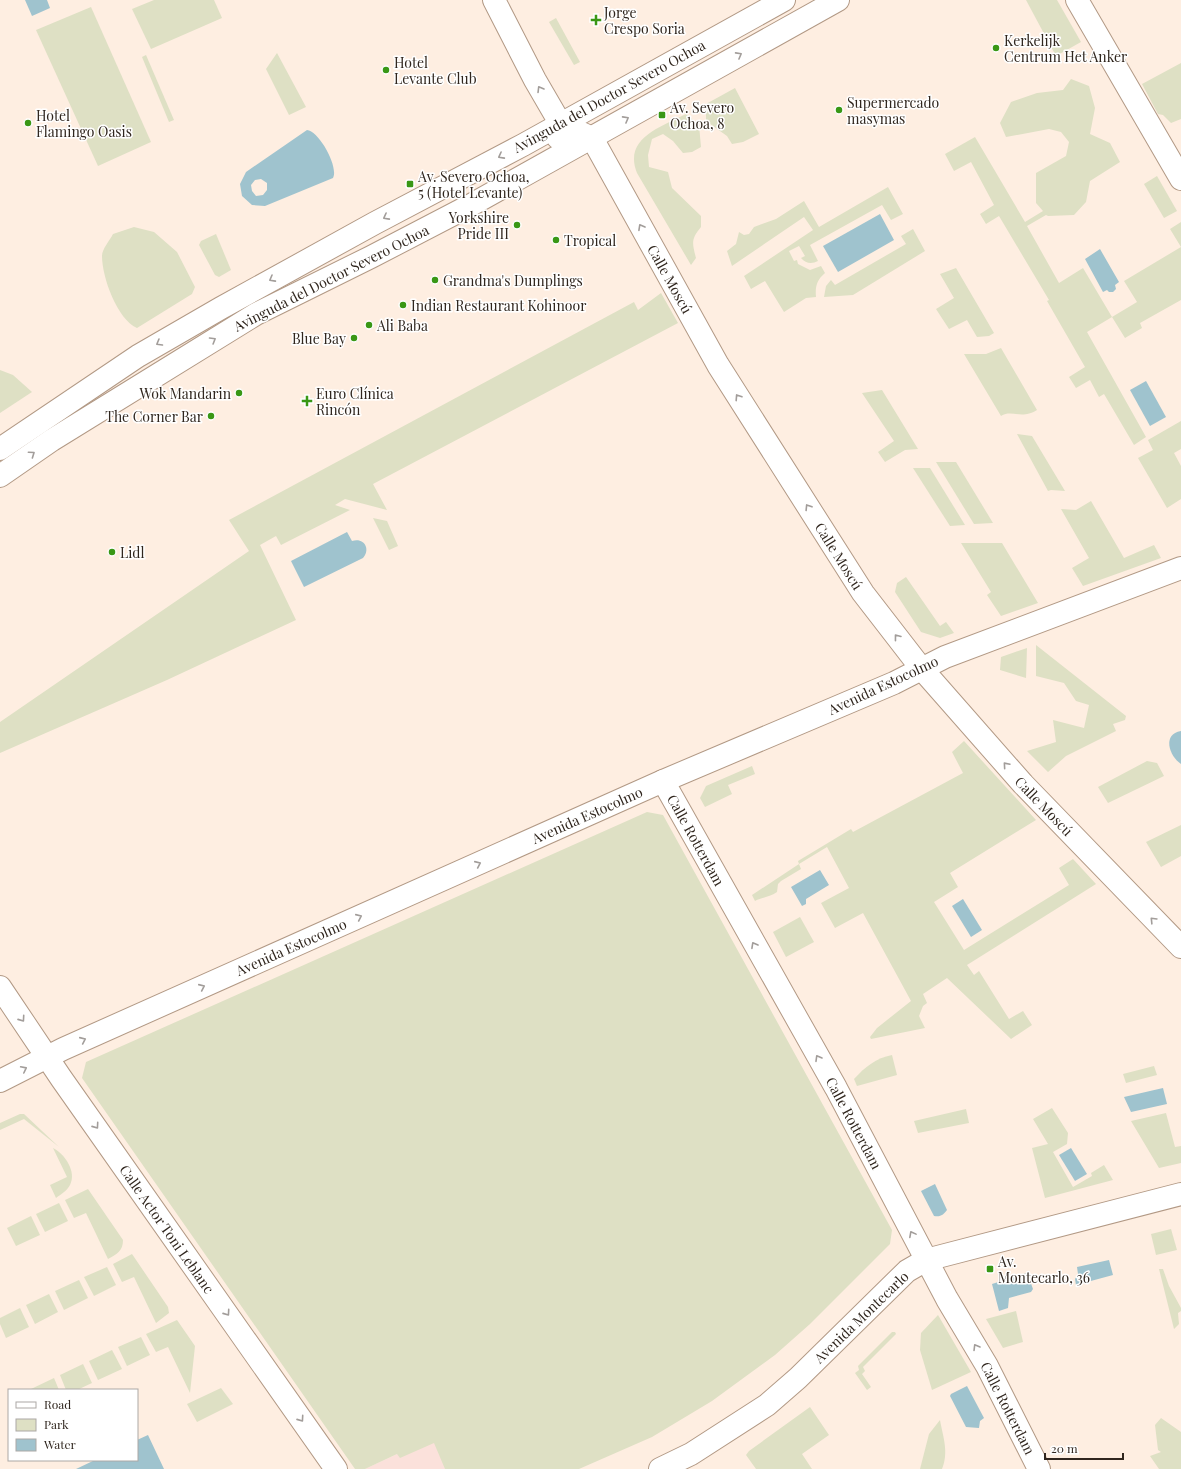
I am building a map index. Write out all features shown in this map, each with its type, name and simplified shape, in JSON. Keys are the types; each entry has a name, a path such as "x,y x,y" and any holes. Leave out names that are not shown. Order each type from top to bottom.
{"street":[{"path":"494,0 535,80 560,123 592,138"},
{"name":"Avinguda del Doctor Severo Ochoa","path":"0,448 138,356 207,316 375,223 523,145 560,123 784,0"},
{"name":"Avinguda del Doctor Severo Ochoa","path":"0,476 52,440 256,314 377,254 592,138 838,0"},
{"path":"1077,0 1181,179"},
{"path":"556,157 560,123"},
{"name":"Calle Moscú","path":"592,138 721,370 863,594 921,668 1023,784 1181,947"},
{"name":"Avenida Estocolmo","path":"0,1081 48,1057 663,781 894,683 945,657 1181,568"},
{"name":"Calle Rotterdam","path":"663,781 839,1095 947,1299 987,1366 1038,1469"},
{"name":"Calle Actor Toni Leblanc","path":"0,987 336,1469"},
{"name":"Avenida Montecarlo","path":"660,1469 691,1454 767,1405 798,1378 907,1271 926,1260 1181,1194"}],"shaded area":[{"path":"438,1435 459,1469 365,1469"}],"green space":[{"path":"154,0 214,0 222,18 151,49 132,9"},
{"path":"1026,0 1057,0 1081,42 1056,56"},
{"path":"91,7 151,142 98,166 36,30"},
{"path":"556,18 580,62 574,65 549,22"},
{"path":"277,53 306,107 289,115 266,69"},
{"path":"146,55 174,120 169,122 142,57"},
{"path":"1181,63 1181,119 1171,123 1163,115 1158,114 1142,84"},
{"path":"1071,79 1089,86 1095,108 1090,134 1110,143 1120,162 1090,181 1086,202 1074,215 1046,215 1027,226 1059,283 1083,268 1112,317 1087,332 1146,437 1134,445 1104,394 1099,397 1090,380 1076,388 1069,377 1085,367 1047,301 1049,300 999,216 986,224 980,214 994,205 971,162 954,171 945,154 975,137 1025,222 1043,211 1036,203 1036,173 1066,156 1069,142 1061,132 1049,129 1006,137 1000,123 1011,102 1037,93 1063,90"},
{"path":"735,88 759,134 743,142 732,144 727,136 706,121 706,104"},
{"path":"686,114 699,125 701,147 692,152 683,153 673,141 663,134 652,139 648,155 649,167 668,172 672,188 701,216 701,227 695,235 693,241 696,258 691,265 637,173 634,161 635,151 640,142 647,135"},
{"path":"1157,176 1177,211 1164,218 1144,184"},
{"path":"888,187 903,214 891,220 882,205 810,245 818,261 816,262 809,263 803,260 801,258 805,256 799,246 789,251 794,261 797,260 798,264 810,270 821,266 825,273 817,284 816,297 806,298 784,312 765,281 751,289 744,276 813,230 804,217 732,266 727,251 736,244 739,232 744,235 749,234 754,227 776,219 804,201 819,227"},
{"path":"1181,222 1181,247 1170,229"},
{"path":"134,227 154,232 177,252 195,287 192,294 137,328 123,316 117,307 108,286 102,256 102,253 113,234"},
{"path":"913,229 925,251 853,295 824,297 826,286 831,280 835,285 906,244 901,236"},
{"path":"216,234 231,270 219,277 215,275 199,245 201,241"},
{"path":"1181,247 1181,300 1140,323 1142,328 1125,338 1112,317 1137,302 1124,281"},
{"path":"956,268 994,333 989,336 977,337 967,320 949,329 936,309 954,298 940,274"},
{"path":"661,293 678,323 373,484 387,510 345,499 335,505 350,510 281,545 276,536 260,545 296,620 167,680 0,753 0,722 249,551 229,520 634,302 638,310"},
{"path":"1001,348 1037,410 1026,414 1005,414 1001,416 964,354 986,354"},
{"path":"0,370 13,375 32,392 0,413"},
{"path":"882,390 918,449 905,450 885,462 878,452 894,441 862,393"},
{"path":"1181,421 1181,449 1174,453 1181,466 1181,499 1167,508 1138,458 1153,450 1148,440"},
{"path":"1017,434 1032,436 1065,491 1048,491"},
{"path":"936,462 956,462 993,523 974,524"},
{"path":"913,468 930,468 965,525 950,526"},
{"path":"1091,501 1124,558 1154,545 1161,558 1083,586 1072,568 1089,558 1061,509 1076,510"},
{"path":"373,518 387,521 398,546 389,550"},
{"path":"961,543 1002,543 1038,603 1001,616 987,595 991,592"},
{"path":"906,577 940,626 946,622 954,633 940,638 921,632 895,592 897,583"},
{"path":"1036,645 1126,716 1125,720 1113,724 1116,731 1066,756 1048,772 1027,751 1056,742 1053,720 1084,728 1089,705 1076,701 1064,683 1036,676"},
{"path":"1027,648 1026,678 1000,670 1001,657"},
{"path":"964,741 1036,820 950,873 958,887 934,902 964,950 1069,885 1059,868 1073,859 1096,884 967,965 974,975 979,971 1009,1019 1023,1011 1032,1025 1011,1039 947,978 923,994 927,1003 923,1006 919,1016 925,1028 871,1039 870,1037 877,1028 911,1001 863,913 835,928 821,903 849,888 827,847 799,864 798,861 851,829 853,832 963,773 952,752"},
{"path":"1147,761 1157,763 1164,776 1108,803 1098,787"},
{"path":"752,766 755,774 728,785 732,794 705,807 700,798 706,786"},
{"path":"647,812 663,815 892,1230 890,1244 810,1324 775,1355 712,1401 652,1437 579,1469 445,1469 434,1443 400,1458 397,1454 365,1469 355,1469 82,1078 86,1062"},
{"path":"1181,825 1181,856 1161,867 1146,842"},
{"path":"799,864 801,869 781,881 778,884 777,892 755,901 752,895"},
{"path":"800,917 814,942 786,957 773,932"},
{"path":"892,1055 897,1075 857,1086 854,1079 862,1071 876,1061"},
{"path":"1154,1066 1157,1075 1126,1083 1123,1074"},
{"path":"1052,1108 1068,1133 1067,1144 1053,1152 1073,1187 1092,1176 1091,1173 1104,1165 1113,1180 1045,1198 1032,1148 1048,1144 1033,1119"},
{"path":"966,1109 969,1123 918,1133 914,1121"},
{"path":"1166,1113 1175,1147 1181,1146 1181,1163 1159,1168 1131,1121"},
{"path":"20,1114 24,1114 59,1147 24,1119 0,1130 0,1123"},
{"path":"53,1148 62,1154 69,1164 72,1175 72,1180 69,1187 56,1198 50,1185 67,1177"},
{"path":"88,1189 123,1240 122,1247 119,1252 108,1259 86,1213 74,1218 65,1200"},
{"path":"59,1203 68,1221 45,1232 36,1214"},
{"path":"31,1216 40,1235 16,1246 7,1228"},
{"path":"1171,1229 1177,1250 1156,1255 1151,1234"},
{"path":"132,1254 168,1307 169,1313 156,1323 134,1277 122,1282 113,1264"},
{"path":"107,1267 116,1285 94,1296 84,1277"},
{"path":"1159,1269 1163,1269 1169,1286 1181,1308 1181,1311 1178,1313 1179,1324 1174,1329"},
{"path":"79,1280 88,1298 64,1310 55,1291"},
{"path":"49,1294 58,1312 35,1324 26,1305"},
{"path":"20,1308 29,1327 6,1338 0,1324 0,1318"},
{"path":"1016,1311 1023,1342 1003,1348 986,1319"},
{"path":"938,1315 971,1372 932,1390 920,1350 921,1333"},
{"path":"177,1320 195,1346 190,1393 168,1347 156,1352 146,1334"},
{"path":"892,1332 895,1332 896,1334 863,1367 865,1371 862,1374 871,1387 867,1390 855,1373 859,1370 858,1366"},
{"path":"141,1337 150,1355 127,1366 118,1347"},
{"path":"112,1350 122,1369 98,1380 89,1361"},
{"path":"83,1364 92,1383 79,1389 66,1389 60,1375"},
{"path":"54,1378 59,1389 31,1389"},
{"path":"221,1388 233,1404 197,1422 187,1404"},
{"path":"810,1407 829,1435 802,1454 812,1469 756,1469 746,1455 749,1451"},
{"path":"1161,1418 1181,1432 1181,1469 1159,1469 1150,1456 1161,1452 1158,1450 1155,1425"},
{"path":"940,1420 945,1451 942,1469 920,1469 929,1434"}],"water":[{"path":"25,0 47,0 50,8 32,16"},
{"path":"307,130 317,136 327,150 331,158 334,173 333,178 265,206 252,205 242,196 240,184 246,172","holes":["261,179 267,183 267,190 263,195 256,196 252,191 251,185 255,180"]},
{"path":"880,214 894,240 838,272 823,246"},
{"path":"1100,249 1119,282 1115,285 1116,289 1113,292 1109,292 1107,290 1103,292 1085,259"},
{"path":"1146,381 1166,417 1150,426 1130,390"},
{"path":"347,532 352,541 360,541 365,545 366,551 363,558 304,587 291,561"},
{"path":"1181,731 1181,764 1173,756 1169,746 1169,741 1171,736"},
{"path":"820,870 829,885 806,899 806,904 802,906 791,887"},
{"path":"963,899 982,930 971,937 952,906"},
{"path":"1163,1088 1167,1104 1131,1112 1124,1097"},
{"path":"1071,1148 1087,1174 1075,1181 1059,1155"},
{"path":"935,1184 947,1210 940,1216 934,1216 921,1191"},
{"path":"1109,1260 1113,1275 1076,1285 1075,1279 1078,1274 1077,1267"},
{"path":"1027,1273 1033,1289 1031,1292 1009,1298 1008,1308 999,1311 992,1284"},
{"path":"967,1386 984,1418 980,1421 979,1428 966,1427 950,1396 951,1394"},
{"path":"148,1435 164,1469 76,1469 93,1461 138,1461 138,1440"}],"place":[{"name":"Jorge Crespo Soria","path":"596,20"},
{"name":"Kerkelijk Centrum Het Anker","path":"996,48"},
{"name":"Hotel Levante Club","path":"386,70"},
{"name":"Supermercado masymas","path":"839,110"},
{"name":"Av. Severo Ochoa, 8","path":"662,115"},
{"name":"Hotel Flamingo Oasis","path":"28,123"},
{"name":"Av. Severo Ochoa, 5 (Hotel Levante)","path":"410,184"},
{"name":"Yorkshire Pride III","path":"517,225"},
{"name":"Tropical","path":"556,240"},
{"name":"Grandma's Dumplings","path":"435,280"},
{"name":"Indian Restaurant Kohinoor","path":"403,305"},
{"name":"Ali Baba","path":"369,325"},
{"name":"Blue Bay","path":"354,338"},
{"name":"Wok Mandarin","path":"239,393"},
{"name":"Euro Clínica Rincón","path":"307,401"},
{"name":"The Corner Bar","path":"211,416"},
{"name":"Lidl","path":"112,552"},
{"name":"Av. Montecarlo, 36","path":"990,1269"}]}
